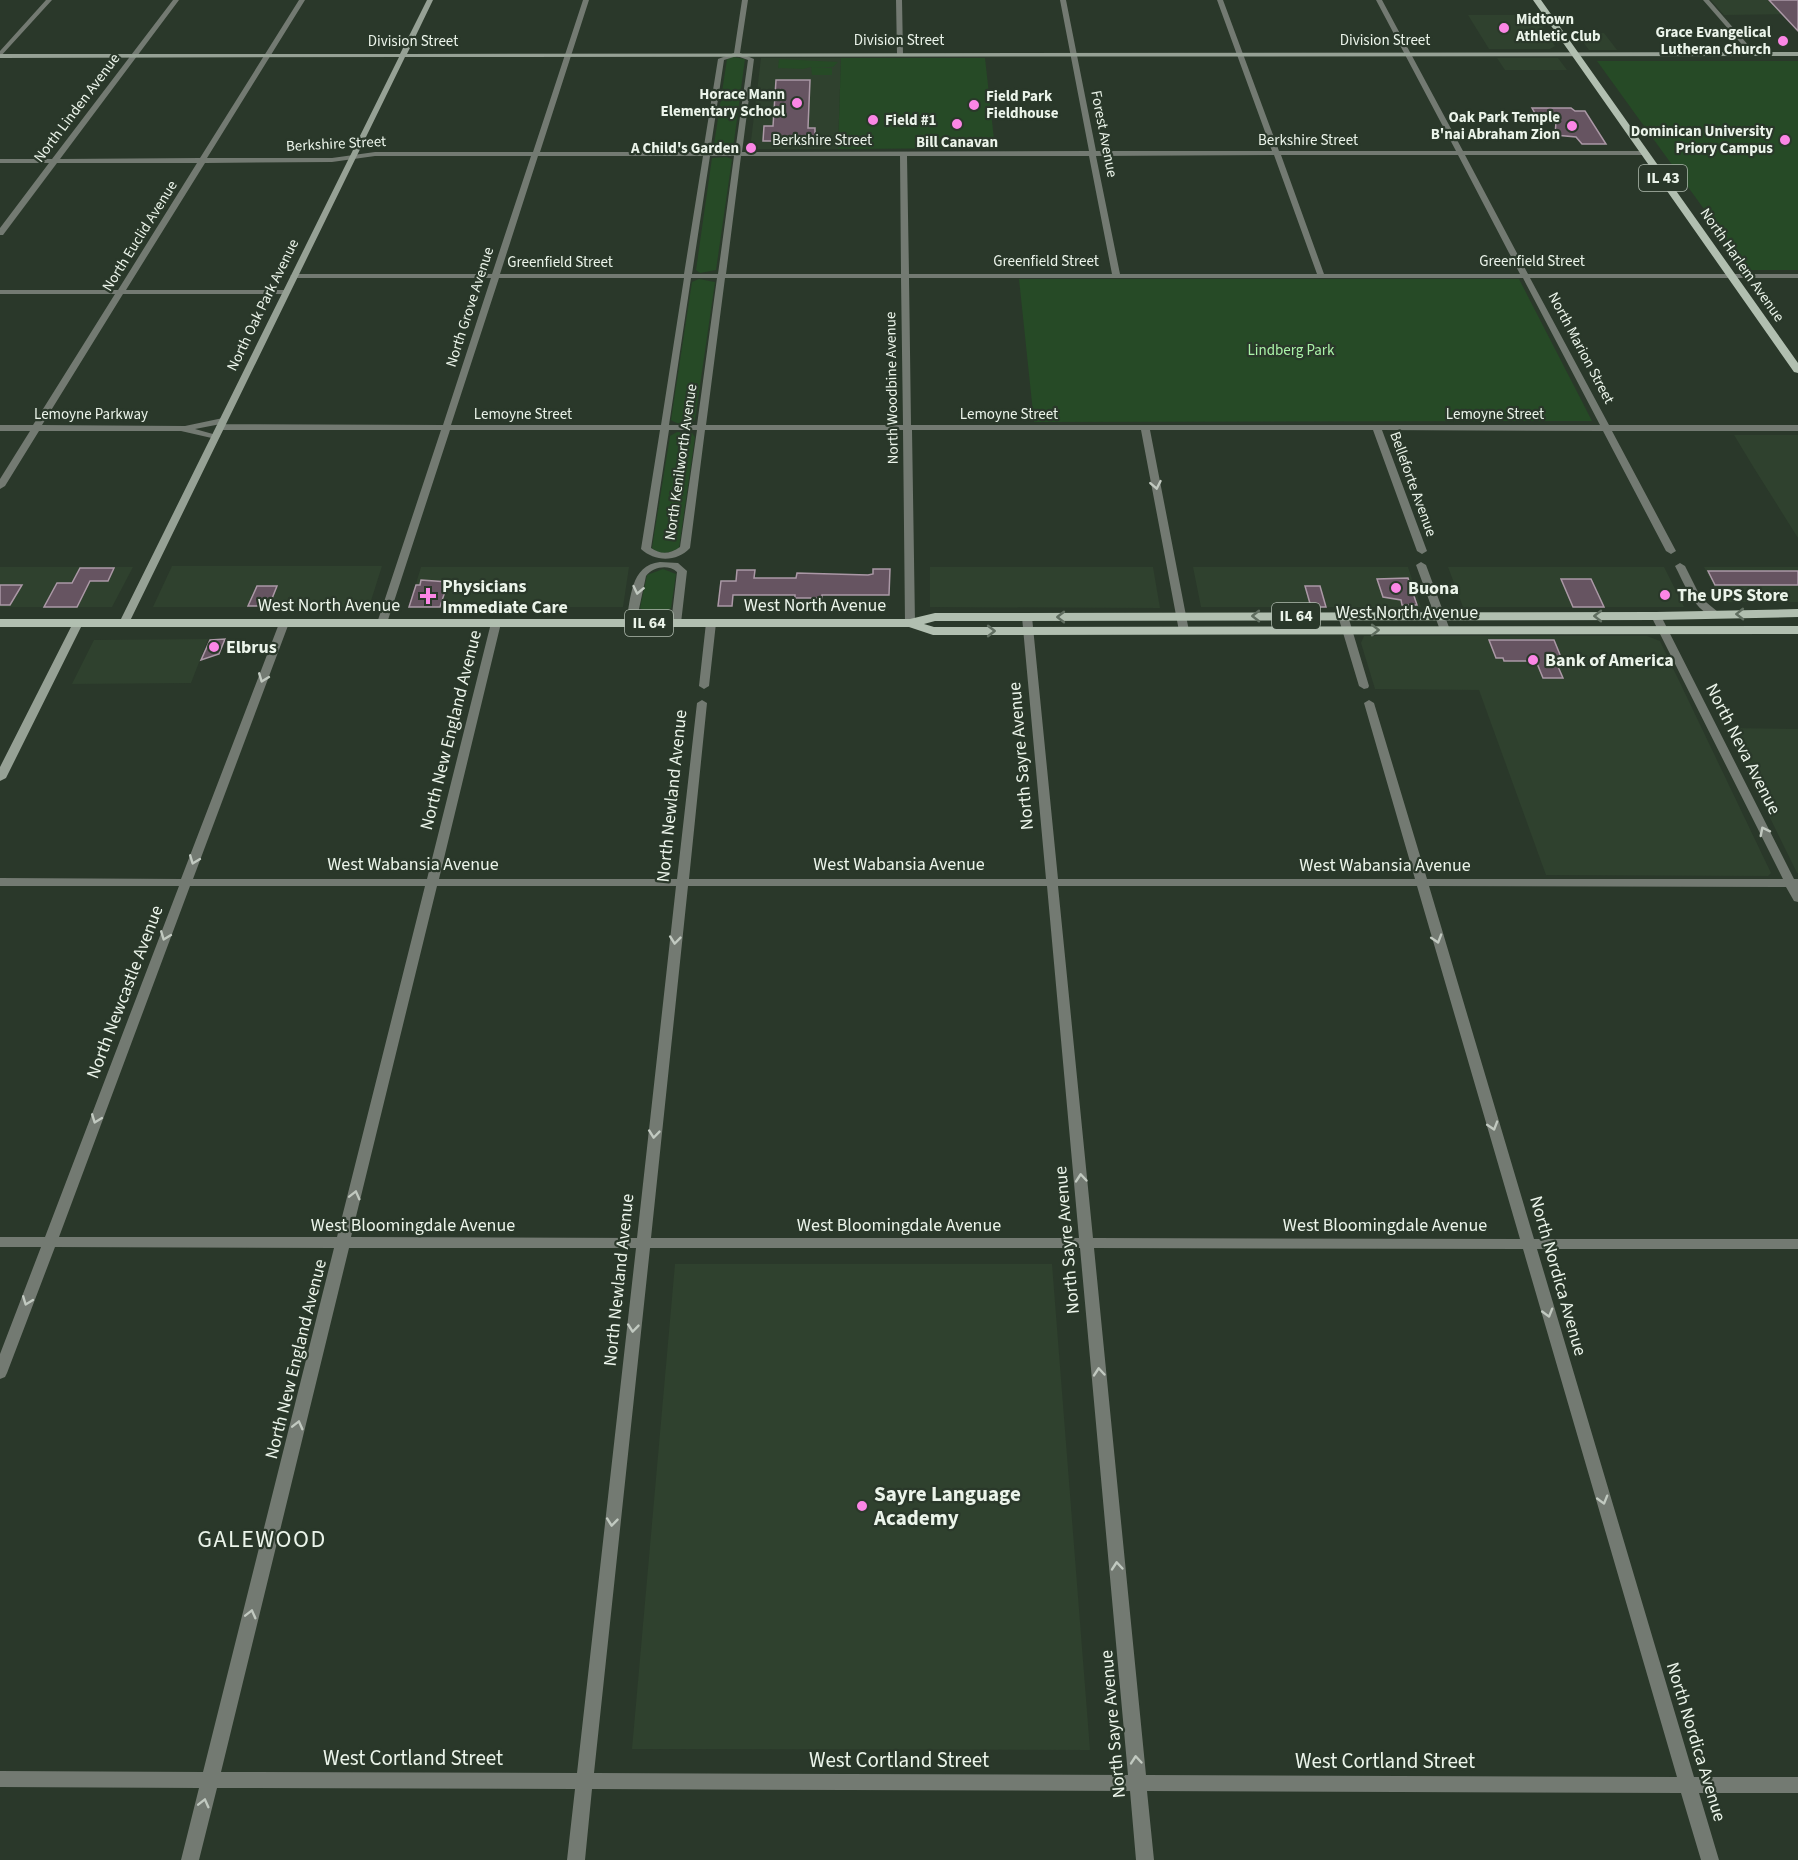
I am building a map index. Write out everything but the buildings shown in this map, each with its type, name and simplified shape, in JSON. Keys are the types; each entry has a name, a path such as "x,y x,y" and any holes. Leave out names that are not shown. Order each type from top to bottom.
{"main road":[{"name":"North Harlem Avenue","path":"1537,0 1798,370"},
{"name":"West North Avenue","path":"0,623 910,623 935,617 1798,613"},
{"name":"West North Avenue","path":"910,623 933,631 1798,630"}],"street":[{"path":"0,55 49,0"},
{"name":"North Linden Avenue","path":"0,233 176,0"},
{"name":"North Euclid Avenue","path":"0,486 302,0"},
{"name":"North Oak Park Avenue","path":"124,623 430,0"},
{"name":"North Grove Avenue","path":"382,623 586,0"},
{"path":"737,54 745,0"},
{"path":"899,0 900,54"},
{"name":"Forest Avenue","path":"1062,0 1116,274"},
{"path":"1220,0 1321,275"},
{"name":"North Marion Street","path":"1379,0 1671,551"},
{"path":"1706,0 1754,54"},
{"name":"North Kenilworth Avenue","path":"737,54 751,58 703,428 685,548 680,553 662,556 652,554 646,549 721,58 737,54"},
{"name":"Division Street","path":"0,55 1798,54"},
{"name":"Berkshire Street","path":"0,160 332,160 375,154 1645,153"},
{"name":"North Woodbine Avenue","path":"903,154 910,623"},
{"name":"Greenfield Street","path":"294,276 1116,274 1798,276"},
{"path":"0,292 286,291"},
{"name":"Lemoyne Parkway","path":"0,428 220,428"},
{"name":"Lemoyne Parkway","path":"182,428 220,428"},
{"name":"Lemoyne Street","path":"220,428 1798,428"},
{"path":"1145,428 1184,631"},
{"name":"Belleforte Avenue","path":"1377,428 1422,551"},
{"name":"North Kenilworth Avenue","path":"631,623 644,570 655,565 675,565 682,571 676,623"},
{"name":"Belleforte Avenue","path":"1421,565 1444,630"},
{"path":"1680,566 1697,600 1714,614"},
{"path":"1694,615 1697,600"},
{"name":"North Neva Avenue","path":"1656,615 1794,883 1798,898"},
{"path":"1343,616 1364,686"},
{"name":"North Sayre Avenue","path":"1027,617 1145,1860"},
{"path":"0,778 78,623"},
{"name":"North Newcastle Avenue","path":"0,1373 284,623"},
{"name":"North New England Avenue","path":"190,1860 496,623"},
{"path":"704,686 711,623"},
{"name":"North Newland Avenue","path":"576,1860 702,703"},
{"name":"North Nordica Avenue","path":"1369,703 1710,1860"},
{"name":"West Wabansia Avenue","path":"0,882 1794,883"},
{"name":"West Bloomingdale Avenue","path":"0,1242 1798,1244"},
{"name":"West Cortland Street","path":"0,1779 1798,1785"}],"shaded area":[{"path":"1711,0 1798,0 1798,14 1724,15"},
{"path":"1468,15 1535,15 1555,46 1550,49 1489,49"},
{"path":"1604,33 1617,50 1589,50 1577,34"},
{"name":"Horace Mann Elementary School","path":"761,58 841,58 838,149 750,149"},
{"path":"1497,58 1558,58 1567,70 1505,70"},
{"path":"1734,435 1798,435 1798,538 1754,468"},
{"path":"172,566 382,566 369,607 153,607"},
{"path":"0,567 133,567 112,607 0,607"},
{"path":"421,567 629,567 623,607 409,607"},
{"path":"930,567 1153,567 1160,608 930,607"},
{"path":"1193,567 1408,567 1421,607 1201,607"},
{"path":"1448,567 1664,567 1684,607 1463,607"},
{"path":"1704,567 1798,567 1798,602 1722,602"},
{"path":"1364,636 1647,636 1660,641 1771,873 1768,876 1546,875 1479,690 1375,689 1361,643"},
{"path":"208,639 191,683 72,684 94,640"},
{"path":"1726,728 1798,729 1798,873 1797,873"},
{"name":"Sayre Language Academy","path":"675,1264 1052,1264 1090,1750 632,1749"}],"green space":[{"path":"733,57 745,59 733,149 727,152 713,151 727,59"},
{"path":"841,58 985,58 995,148 838,149"},
{"path":"779,59 838,62 833,67 813,67 832,68 832,75 812,75 811,67 778,68"},
{"path":"1597,61 1798,61 1798,270 1748,270"},
{"path":"712,158 732,159 716,270 700,273 696,270"},
{"path":"699,279 715,282 695,420 687,424 680,424 671,420 692,282"},
{"name":"Lindberg Park","path":"1019,279 1519,279 1592,421 1034,422"},
{"path":"677,432 692,433 695,437 679,548 662,553 652,548 670,436"},
{"path":"663,569 676,574 671,608 660,613 648,612 640,608 647,575"}],"place":[{"name":"Midtown Athletic Club","path":"1504,28"},
{"name":"Grace Evangelical Lutheran Church","path":"1783,41"},
{"name":"Horace Mann Elementary School","path":"797,103"},
{"name":"Field Park Fieldhouse","path":"974,105"},
{"name":"Field #1","path":"873,120"},
{"name":"Bill Canavan","path":"957,124"},
{"name":"Oak Park Temple B'nai Abraham Zion","path":"1572,126"},
{"name":"Dominican University Priory Campus","path":"1785,140"},
{"name":"A Child's Garden","path":"751,148"},
{"name":"Buona","path":"1396,588"},
{"name":"The UPS Store","path":"1665,595"},
{"name":"Physicians Immediate Care","path":"428,596"},
{"name":"Elbrus","path":"214,647"},
{"name":"Bank of America","path":"1533,660"},
{"name":"Sayre Language Academy","path":"862,1506"}],"district":[{"name":"GALEWOOD","path":"262,1539"}]}
